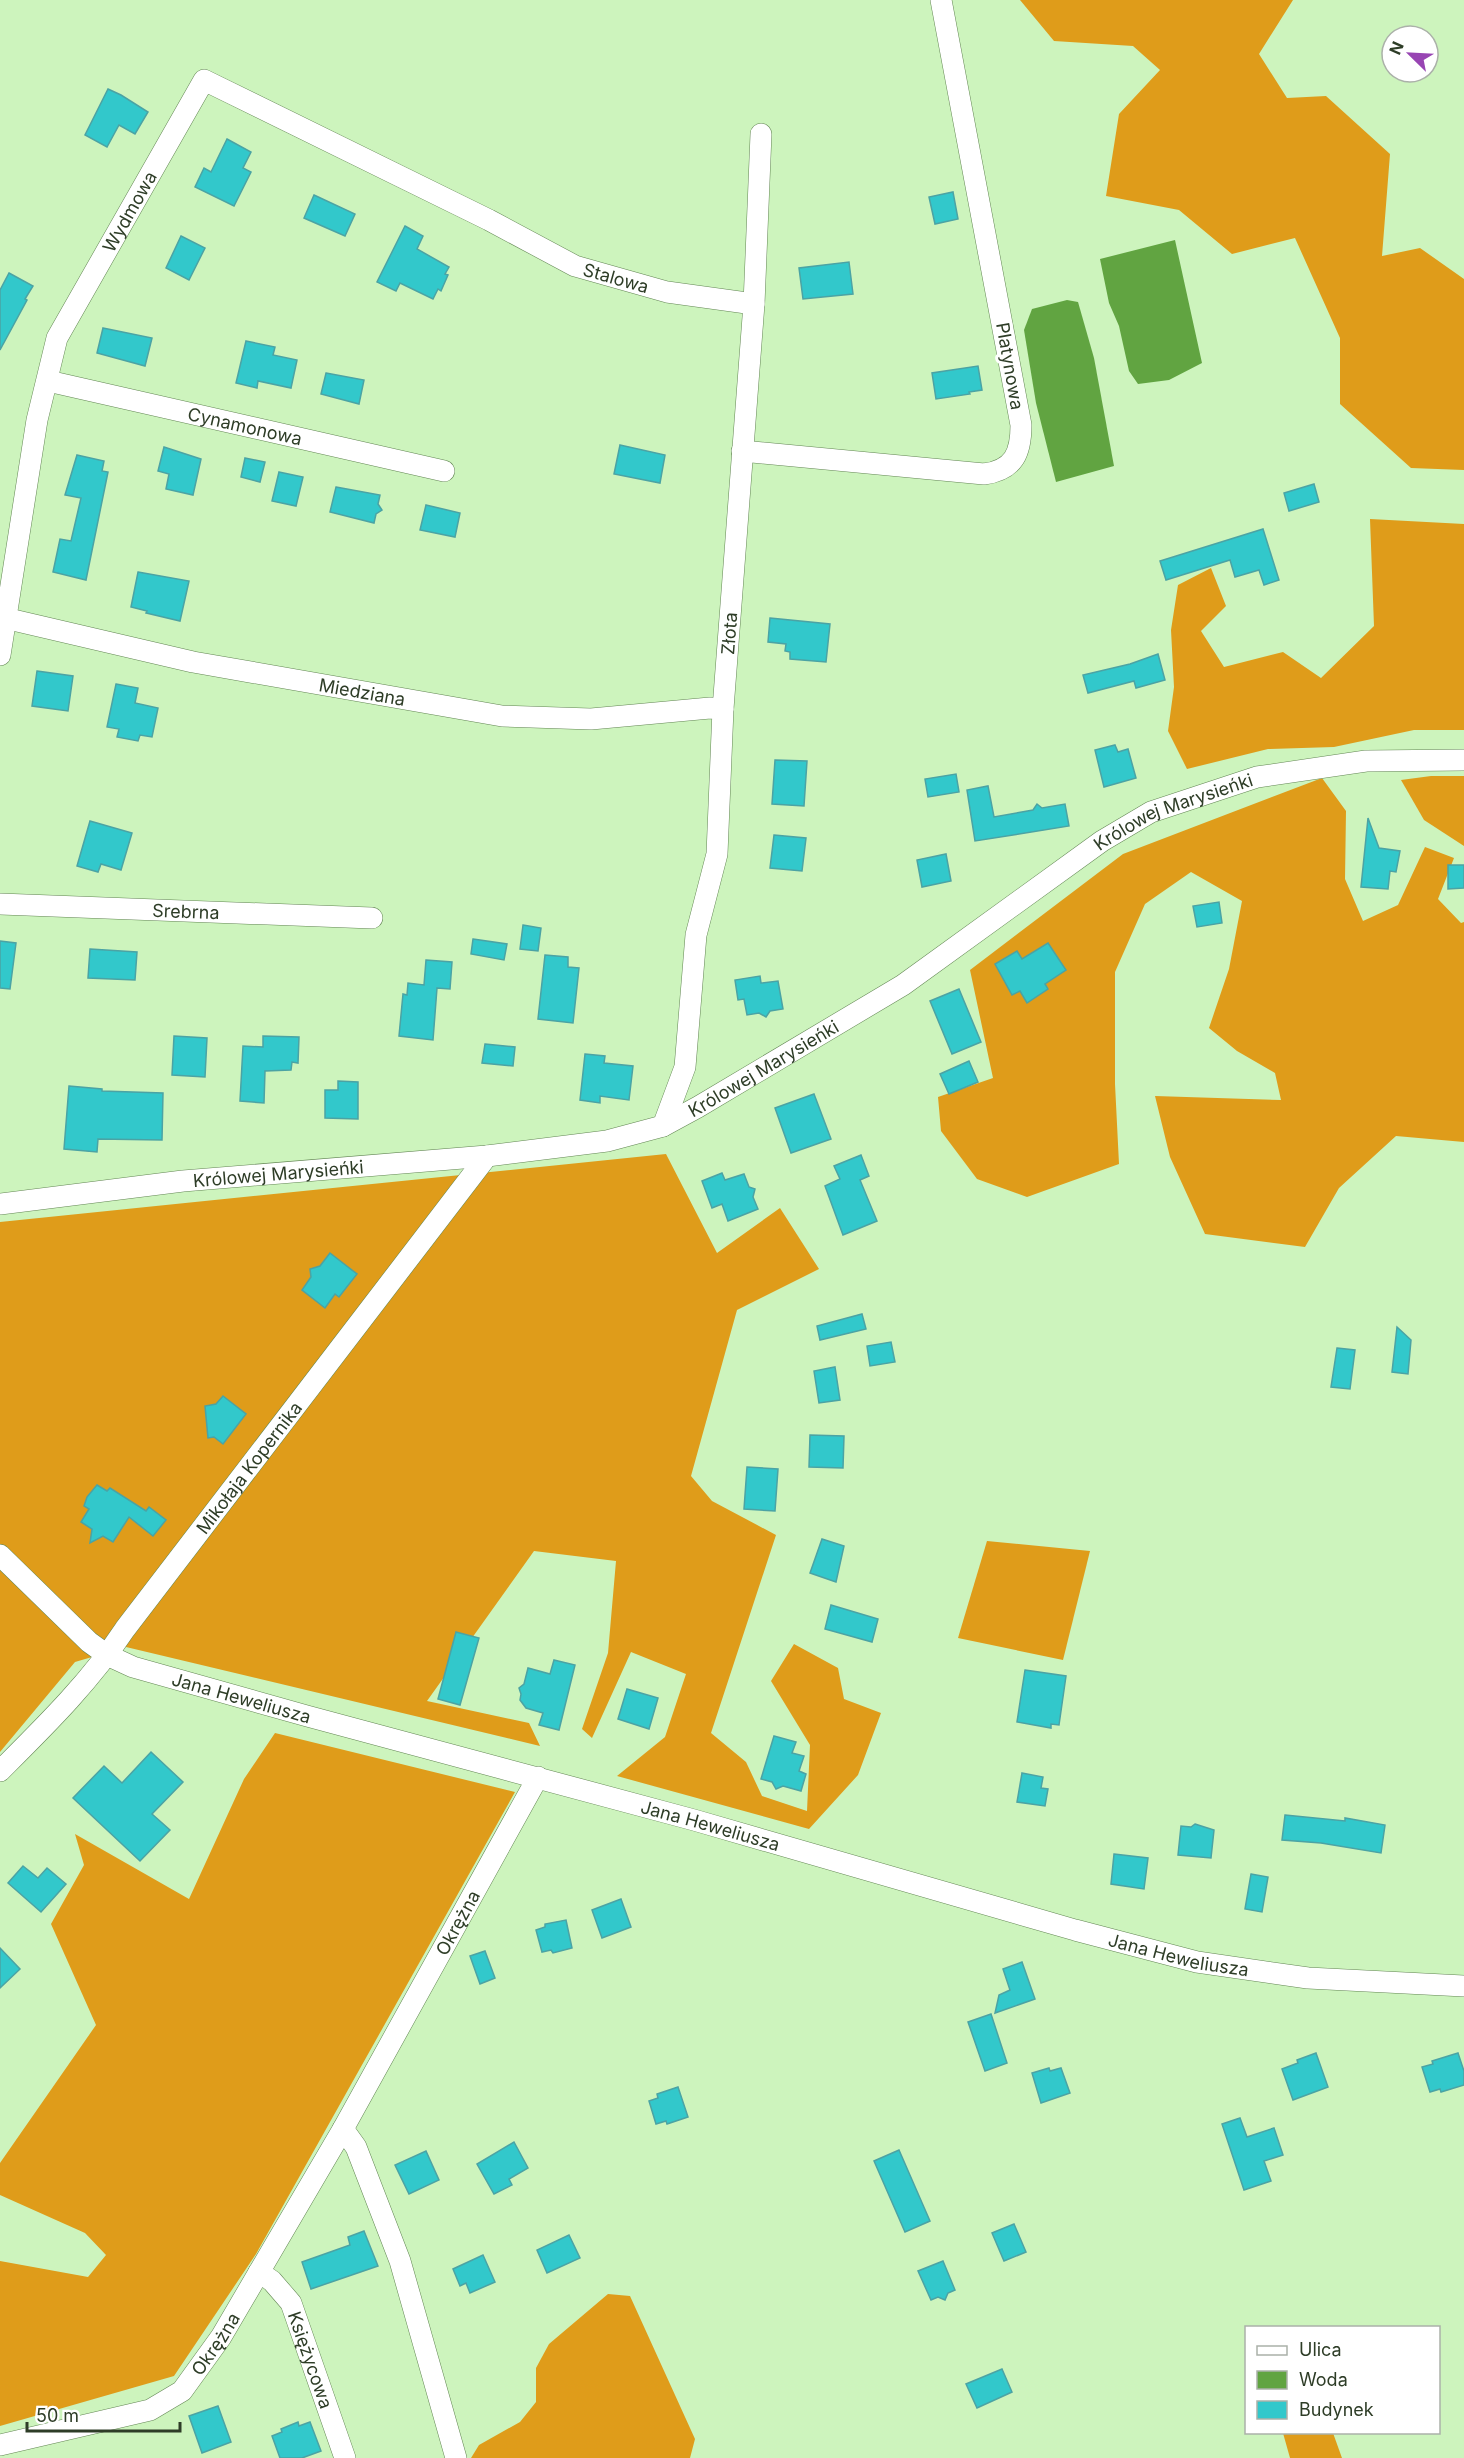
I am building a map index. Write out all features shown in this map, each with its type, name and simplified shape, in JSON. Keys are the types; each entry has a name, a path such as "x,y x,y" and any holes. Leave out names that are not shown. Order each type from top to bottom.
{"street":[{"name":"Platynowa","path":"742,451 984,474 1000,472 1014,458 1019,449 1020,425 941,0"},
{"name":"Wydmowa","path":"0,655 3,617 37,420 57,338 204,81 489,220"},
{"name":"Złota","path":"663,1126 685,1067 696,935 717,854 723,709 754,304 761,134"},
{"name":"Stalowa","path":"489,220 575,266 667,292 754,304"},
{"name":"Cynamonowa","path":"48,381 444,471"},
{"name":"Miedziana","path":"3,617 194,662 502,716 591,719 710,708 723,709"},
{"name":"Królowej Marysieńki","path":"0,1204 183,1181 487,1156 607,1141 663,1126 903,985 1102,841 1151,812 1257,777 1366,761 1464,760"},
{"name":"Srebrna","path":"0,904 372,918"},
{"name":"Mikołaja Kopernika","path":"0,1771 64,1707 107,1655 487,1156"},
{"name":"Jana Heweliusza","path":"0,1555 89,1642 107,1655 144,1670 694,1820 1075,1930 1197,1962 1308,1978 1464,1986"},
{"name":"Okrężna","path":"0,2445 150,2410 182,2391 221,2337 343,2129 538,1778"},
{"path":"343,2129 356,2147 400,2261 456,2458"},
{"name":"Księżycowa","path":"259,2272 272,2281 291,2303 345,2458"}],"shaded area":[{"path":"1020,0 1293,0 1259,54 1287,98 1326,96 1390,154 1382,256 1420,248 1464,279 1464,470 1411,468 1340,404 1340,338 1295,238 1232,254 1179,210 1106,196 1119,114 1160,70 1133,46 1054,41"},
{"path":"1370,519 1464,524 1464,730 1414,730 1334,747 1268,749 1187,769 1168,731 1174,687 1171,630 1178,585 1211,568 1226,606 1201,631 1224,667 1283,652 1321,678 1374,626"},
{"path":"1431,776 1464,776 1464,846 1424,820 1401,780"},
{"path":"1322,778 1346,811 1345,879 1363,921 1398,905 1425,847 1454,858 1438,899 1461,923 1464,922 1464,1142 1396,1136 1339,1188 1305,1247 1205,1234 1170,1157 1155,1096 1281,1100 1275,1073 1237,1051 1209,1028 1229,969 1242,901 1191,872 1145,904 1115,972 1115,1084 1119,1164 1027,1197 977,1179 941,1131 938,1097 993,1078 970,970 1123,854"},
{"path":"666,1154 717,1253 780,1208 819,1269 737,1310 691,1476 712,1501 776,1535 711,1733 746,1762 762,1796 807,1811 810,1745 771,1681 794,1644 838,1668 844,1699 881,1713 858,1775 809,1829 617,1776 665,1737 686,1674 631,1652 592,1738 582,1729 608,1653 616,1561 534,1551 427,1701 529,1723 540,1746 126,1647 75,1662 0,1752 0,1222"},
{"path":"987,1541 1090,1551 1063,1660 958,1638"},
{"path":"275,1733 515,1792 256,2254 174,2376 0,2426 0,2261 88,2277 106,2255 85,2233 0,2195 0,2163 96,2025 51,1924 84,1865 75,1834 189,1899 244,1779"},
{"path":"608,2294 630,2296 695,2439 690,2458 471,2458 479,2445 520,2422 536,2402 536,2368 549,2344"},
{"path":"1283,2434 1333,2434 1342,2458 1290,2458"}],"water":[{"path":"1175,240 1202,363 1169,380 1138,384 1129,371 1119,326 1109,303 1100,259"},
{"path":"1067,300 1078,302 1094,358 1114,466 1056,482 1036,403 1024,330 1032,309"}],"building":[{"path":"108,89 148,112 135,134 119,125 107,147 85,135"},
{"path":"227,139 251,152 243,168 251,172 234,206 195,187 204,168 211,172"},
{"path":"953,192 958,219 935,224 929,197"},
{"path":"314,195 355,214 345,236 304,218"},
{"path":"405,226 423,236 417,249 449,267 441,291 438,289 433,299 400,283 396,291 377,282"},
{"path":"181,236 205,248 189,280 166,268"},
{"path":"849,262 853,294 803,299 799,268"},
{"path":"9,273 33,286 0,350 0,290"},
{"path":"103,328 152,338 145,366 97,353"},
{"path":"246,341 275,347 273,355 297,360 291,388 258,381 257,388 236,383"},
{"path":"978,366 982,390 936,399 932,373"},
{"path":"326,373 364,380 359,404 321,394"},
{"path":"620,445 665,455 660,483 614,474"},
{"path":"164,447 201,459 193,495 166,489 169,474 158,471"},
{"path":"77,455 104,461 102,471 108,472 86,580 53,572 60,539 71,541 81,498 65,495"},
{"path":"245,458 265,462 260,482 241,477"},
{"path":"279,472 303,477 296,506 272,501"},
{"path":"1314,484 1319,502 1289,511 1284,493"},
{"path":"336,487 380,495 378,504 382,510 376,514 374,523 330,512"},
{"path":"426,505 460,513 455,537 420,530"},
{"path":"1263,529 1279,580 1264,585 1259,570 1235,577 1230,560 1166,580 1160,561"},
{"path":"138,572 189,581 180,621 131,607"},
{"path":"770,618 830,624 826,662 790,659 790,652 785,651 786,644 768,642"},
{"path":"1158,654 1165,680 1136,688 1134,681 1088,693 1083,675 1130,664"},
{"path":"37,671 73,676 68,711 32,706"},
{"path":"116,684 138,688 135,703 158,708 152,737 140,735 138,741 117,737 119,729 107,727"},
{"path":"1115,745 1118,752 1128,749 1136,778 1104,787 1095,750"},
{"path":"775,760 807,761 804,806 772,804"},
{"path":"956,774 959,792 928,797 925,779"},
{"path":"988,786 994,817 1033,810 1037,804 1042,808 1065,804 1069,826 975,841 967,790"},
{"path":"1368,818 1379,848 1400,851 1396,872 1390,871 1388,889 1361,887"},
{"path":"90,821 132,833 121,870 101,864 98,872 77,866"},
{"path":"774,835 806,838 802,871 770,868"},
{"path":"946,854 951,881 922,887 917,860"},
{"path":"1448,865 1464,865 1464,888 1448,889"},
{"path":"1219,902 1222,923 1197,927 1193,906"},
{"path":"523,925 541,928 538,951 520,949"},
{"path":"473,939 507,944 504,960 471,954"},
{"path":"0,941 16,943 10,989 0,988"},
{"path":"1048,943 1066,970 1045,984 1048,989 1027,1003 1020,991 1012,995 995,964 1017,951 1022,959"},
{"path":"90,949 137,952 135,980 88,978"},
{"path":"545,955 568,957 568,967 579,968 573,1023 538,1019"},
{"path":"426,960 452,962 450,989 437,988 433,1040 399,1036 403,994 407,995 408,983 424,985"},
{"path":"760,976 761,983 778,981 783,1009 770,1011 766,1017 759,1013 747,1015 744,999 738,1000 735,980"},
{"path":"959,989 981,1042 952,1054 930,1001"},
{"path":"174,1036 207,1038 205,1077 172,1075"},
{"path":"263,1036 299,1037 298,1063 292,1062 291,1070 265,1071 264,1103 240,1101 243,1046 263,1047"},
{"path":"485,1044 515,1047 513,1066 482,1063"},
{"path":"585,1054 605,1056 604,1063 633,1066 629,1100 600,1096 600,1103 580,1100"},
{"path":"969,1061 978,1082 949,1094 940,1074"},
{"path":"338,1081 358,1082 358,1119 325,1118 325,1090 338,1090"},
{"path":"69,1086 102,1089 102,1091 163,1093 162,1140 98,1139 97,1152 64,1149"},
{"path":"814,1094 831,1139 791,1153 775,1108"},
{"path":"861,1155 869,1176 860,1180 877,1221 843,1235 825,1186 840,1179 834,1166"},
{"path":"722,1173 725,1180 744,1174 749,1187 755,1189 753,1197 758,1209 728,1221 722,1204 712,1208 702,1181"},
{"path":"330,1253 357,1274 339,1297 335,1294 325,1308 302,1290 311,1277 310,1269 320,1266"},
{"path":"862,1314 866,1329 820,1340 817,1326"},
{"path":"1397,1327 1411,1340 1408,1374 1392,1372"},
{"path":"891,1342 895,1362 870,1366 867,1346"},
{"path":"1337,1348 1355,1350 1350,1389 1331,1387"},
{"path":"835,1367 840,1400 819,1403 814,1371"},
{"path":"223,1396 246,1414 223,1444 214,1437 208,1438 205,1406 216,1404"},
{"path":"810,1435 844,1436 843,1468 809,1467"},
{"path":"747,1467 778,1469 775,1511 744,1509"},
{"path":"97,1485 107,1491 110,1488 146,1511 149,1507 166,1520 153,1536 129,1517 113,1542 103,1536 90,1543 92,1529 81,1522 89,1509 84,1506 87,1497"},
{"path":"822,1539 844,1546 836,1582 810,1573"},
{"path":"831,1605 878,1619 872,1642 825,1629"},
{"path":"456,1632 479,1638 460,1705 438,1699"},
{"path":"554,1660 575,1665 559,1730 539,1725 543,1713 526,1708 520,1700 519,1688 524,1684 528,1668 550,1674"},
{"path":"1025,1670 1066,1676 1059,1725 1051,1724 1051,1728 1017,1722"},
{"path":"627,1689 658,1698 649,1729 618,1719"},
{"path":"774,1736 796,1742 792,1753 804,1756 799,1771 806,1774 801,1791 783,1786 776,1789 772,1782 761,1779"},
{"path":"151,1752 183,1782 152,1814 170,1830 140,1861 73,1798 104,1766 122,1783"},
{"path":"1022,1773 1043,1777 1041,1788 1048,1789 1045,1806 1017,1802"},
{"path":"1285,1815 1345,1821 1345,1818 1385,1825 1381,1853 1321,1843 1282,1840"},
{"path":"1195,1824 1214,1830 1211,1858 1178,1855 1181,1826 1191,1827"},
{"path":"1114,1854 1148,1858 1144,1889 1111,1884"},
{"path":"23,1866 38,1878 47,1868 66,1884 41,1912 8,1883"},
{"path":"1251,1874 1268,1877 1262,1912 1245,1909"},
{"path":"621,1899 631,1927 602,1938 592,1910"},
{"path":"566,1920 572,1948 553,1953 551,1950 542,1952 536,1930 545,1927 545,1924"},
{"path":"0,1948 20,1969 0,1988"},
{"path":"485,1951 495,1978 480,1984 470,1956"},
{"path":"1022,1962 1035,1999 995,2013 999,1995 1010,1990 1003,1969"},
{"path":"991,2014 1007,2063 985,2071 968,2022"},
{"path":"1316,2053 1328,2087 1293,2100 1282,2069"},
{"path":"1458,2053 1464,2071 1464,2085 1441,2092 1440,2089 1430,2092 1422,2067 1433,2064 1432,2061"},
{"path":"1049,2068 1050,2071 1061,2068 1070,2093 1041,2103 1032,2073"},
{"path":"678,2087 688,2117 667,2124 666,2121 656,2124 649,2101 658,2098 657,2094"},
{"path":"1240,2118 1247,2137 1274,2128 1283,2155 1264,2161 1271,2181 1244,2190 1222,2124"},
{"path":"514,2142 528,2168 509,2179 512,2185 494,2194 477,2164"},
{"path":"899,2150 930,2221 905,2232 874,2161"},
{"path":"426,2151 439,2180 409,2194 395,2165"},
{"path":"1014,2224 1026,2252 1004,2261 992,2233"},
{"path":"364,2231 378,2266 311,2289 302,2262 350,2245 348,2237"},
{"path":"569,2235 580,2258 547,2273 537,2250"},
{"path":"483,2255 495,2282 470,2293 466,2283 460,2286 453,2269"},
{"path":"943,2261 955,2290 948,2293 945,2300 938,2297 931,2300 918,2271"},
{"path":"1002,2369 1012,2392 977,2408 966,2384"},
{"path":"218,2406 231,2442 202,2453 189,2416"},
{"path":"298,2422 299,2426 310,2422 321,2451 302,2458 280,2458 272,2436 282,2432 281,2429"}]}
